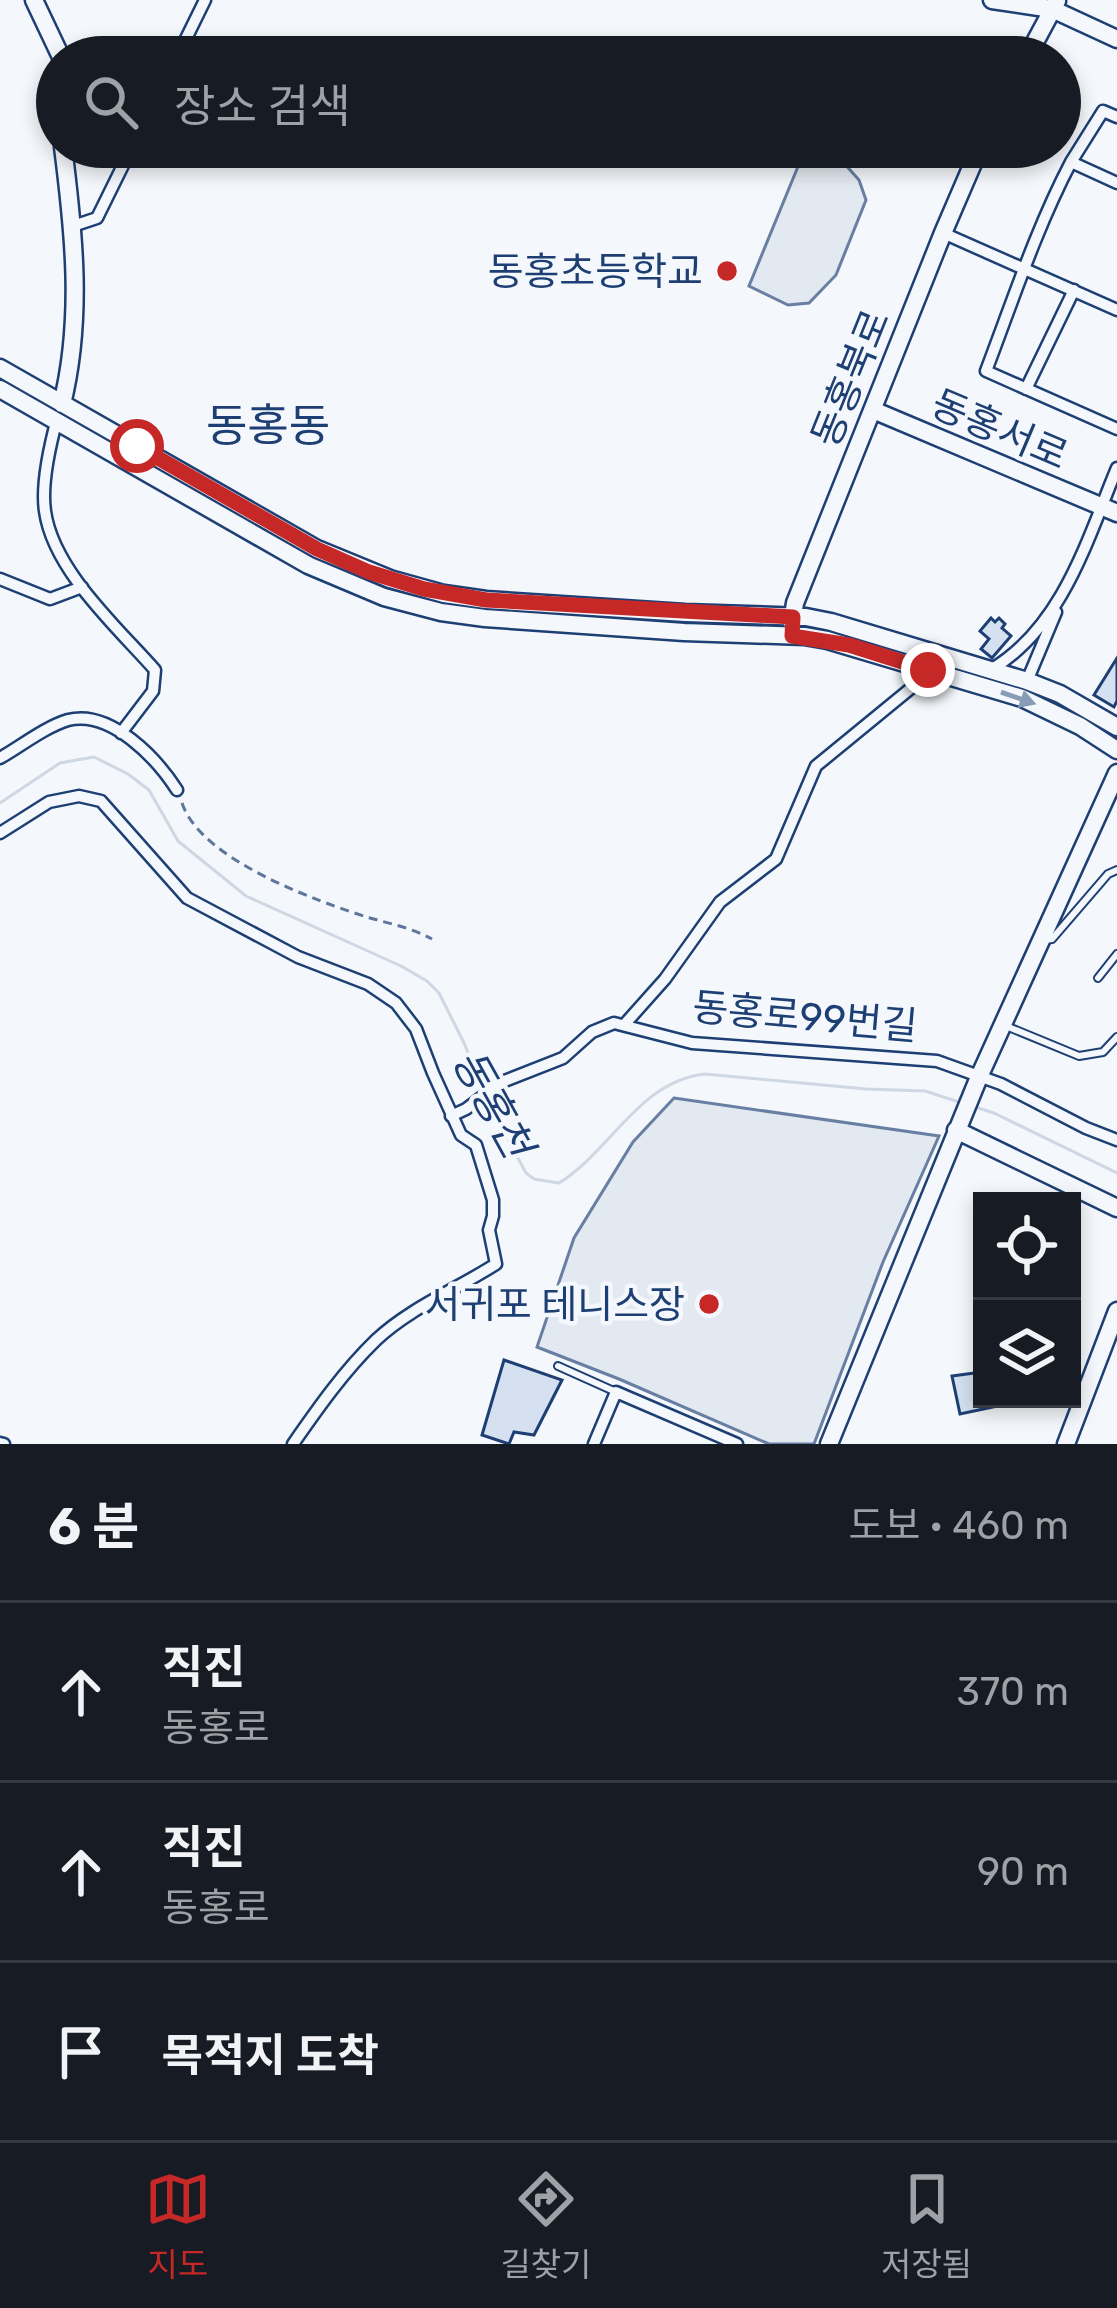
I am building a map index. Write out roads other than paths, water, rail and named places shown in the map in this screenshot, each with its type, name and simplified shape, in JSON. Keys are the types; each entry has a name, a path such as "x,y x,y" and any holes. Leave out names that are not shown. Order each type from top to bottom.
{"street":[{"path":"34,0 51,36"},
{"path":"187,36 205,0"},
{"path":"992,0 1054,4 1117,40"},
{"path":"1038,36 1054,4"},
{"path":"1081,146 1103,111 1117,117"},
{"path":"1081,167 1117,183"},
{"path":"66,168 73,226 75,325 49,451 44,509 52,538 82,587 155,670 153,691 121,733"},
{"path":"73,226 98,218 122,168"},
{"name":"동홍북로","path":"792,627 795,603 971,168"},
{"path":"1068,168 1030,248 986,371 1117,429"},
{"path":"943,232 1117,310"},
{"path":"1026,389 1074,290"},
{"path":"0,368 59,413 308,565 419,608 484,618 854,627 1027,681 1117,727"},
{"path":"0,389 59,413"},
{"name":"동홍서로","path":"873,410 1109,510 1117,468"},
{"path":"1027,681 1062,598 1109,510"},
{"path":"0,579 50,599 82,587"},
{"path":"992,669 1020,648 1062,598"},
{"path":"792,627 1036,704 1117,750"},
{"path":"451,1116 502,1082 563,1058 592,1032 614,1023 624,1025 665,979 720,902 776,859 816,766 928,670"},
{"path":"0,758 65,721 84,718 121,733 147,752 178,790"},
{"path":"829,1444 958,1125 1117,773"},
{"path":"0,833 49,802 79,796 101,801 162,873 199,907 298,957 368,984 408,1015 451,1116 461,1135 476,1145 493,1200 489,1230 496,1264 377,1339 293,1444"},
{"name":"동홍로99번길","path":"624,1025 692,1043 937,1061 977,1082 1001,1084 1117,1140"},
{"path":"958,1125 1117,1208"},
{"path":"1066,1444 1117,1311"},
{"path":"594,1444 616,1392 737,1444"}],"lane":[{"path":"1041,940 1052,940 1108,874 1117,870"},
{"path":"1098,978 1117,954"},
{"path":"1003,1024 1078,1056 1103,1052 1117,1037"},
{"path":"557,1366 616,1392"}],"waterway":[{"name":"동홍천","path":"0,803 60,763 94,757 128,774 149,790 178,841 246,896 427,981 439,993 482,1090"},
{"name":"동홍천","path":"486,1099 526,1173 559,1183 662,1089 705,1074 925,1091 962,1103"},
{"name":"동홍천","path":"972,1106 1117,1173"}],"place":[{"name":"동홍초등학교","path":"727,271"},
{"name":"서귀포 테니스장","path":"709,1304"}],"district":[{"name":"동홍동","path":"268,425"}]}
